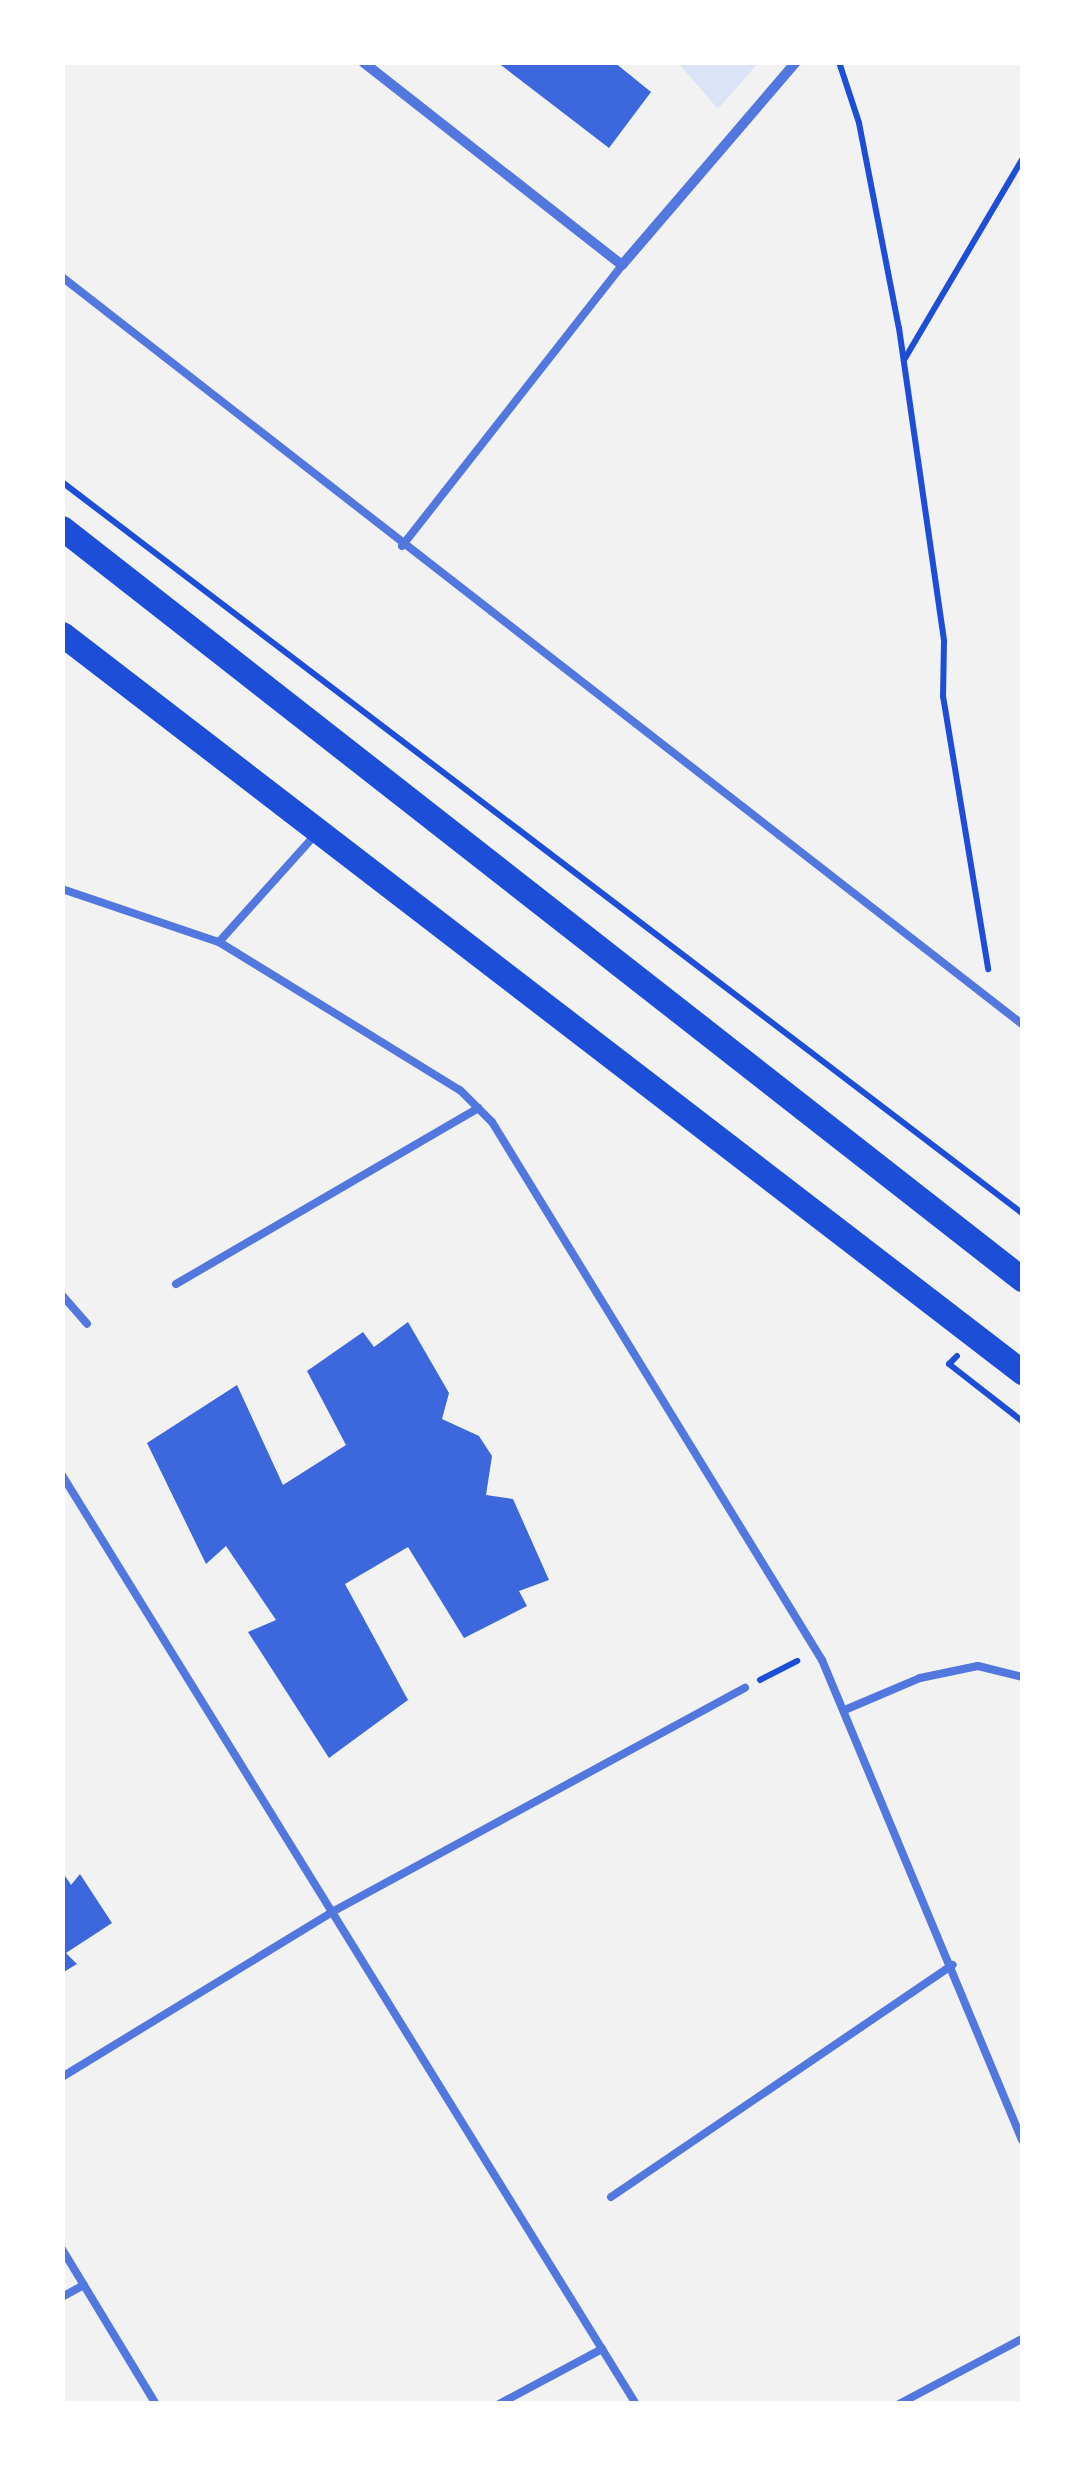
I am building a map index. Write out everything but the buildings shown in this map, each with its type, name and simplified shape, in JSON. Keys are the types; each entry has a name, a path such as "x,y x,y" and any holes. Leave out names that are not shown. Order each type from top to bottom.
{"main road":[{"path":"62,528 987,1254 1020,1268"},
{"path":"62,634 1022,1372"}],"street":[{"path":"363,62 622,265 796,62"}],"lane":[{"path":"402,546 622,265"},
{"path":"62,277 402,546 1022,1024"},
{"path":"219,942 320,830"},
{"path":"62,889 219,942 460,1090 515,1156 816,1651 847,1710 1022,2140"},
{"path":"176,1284 478,1108"},
{"path":"62,1295 86,1324"},
{"path":"62,1476 636,2404"},
{"path":"847,1710 920,1678 978,1666 1022,1678"},
{"path":"62,2077 332,1912 746,1688"},
{"path":"611,2197 953,1964"},
{"path":"62,2249 156,2404"},
{"path":"62,2297 84,2285"},
{"path":"899,2404 1022,2340"},
{"path":"499,2404 602,2349"}],"path":[{"path":"839,62 859,122 903,362 944,641 943,696 993,1000"},
{"path":"903,362 1022,160"},
{"path":"62,482 1022,1213"},
{"path":"746,1688 816,1651"}],"shaded area":[{"path":"678,63 758,63 718,109"}]}
